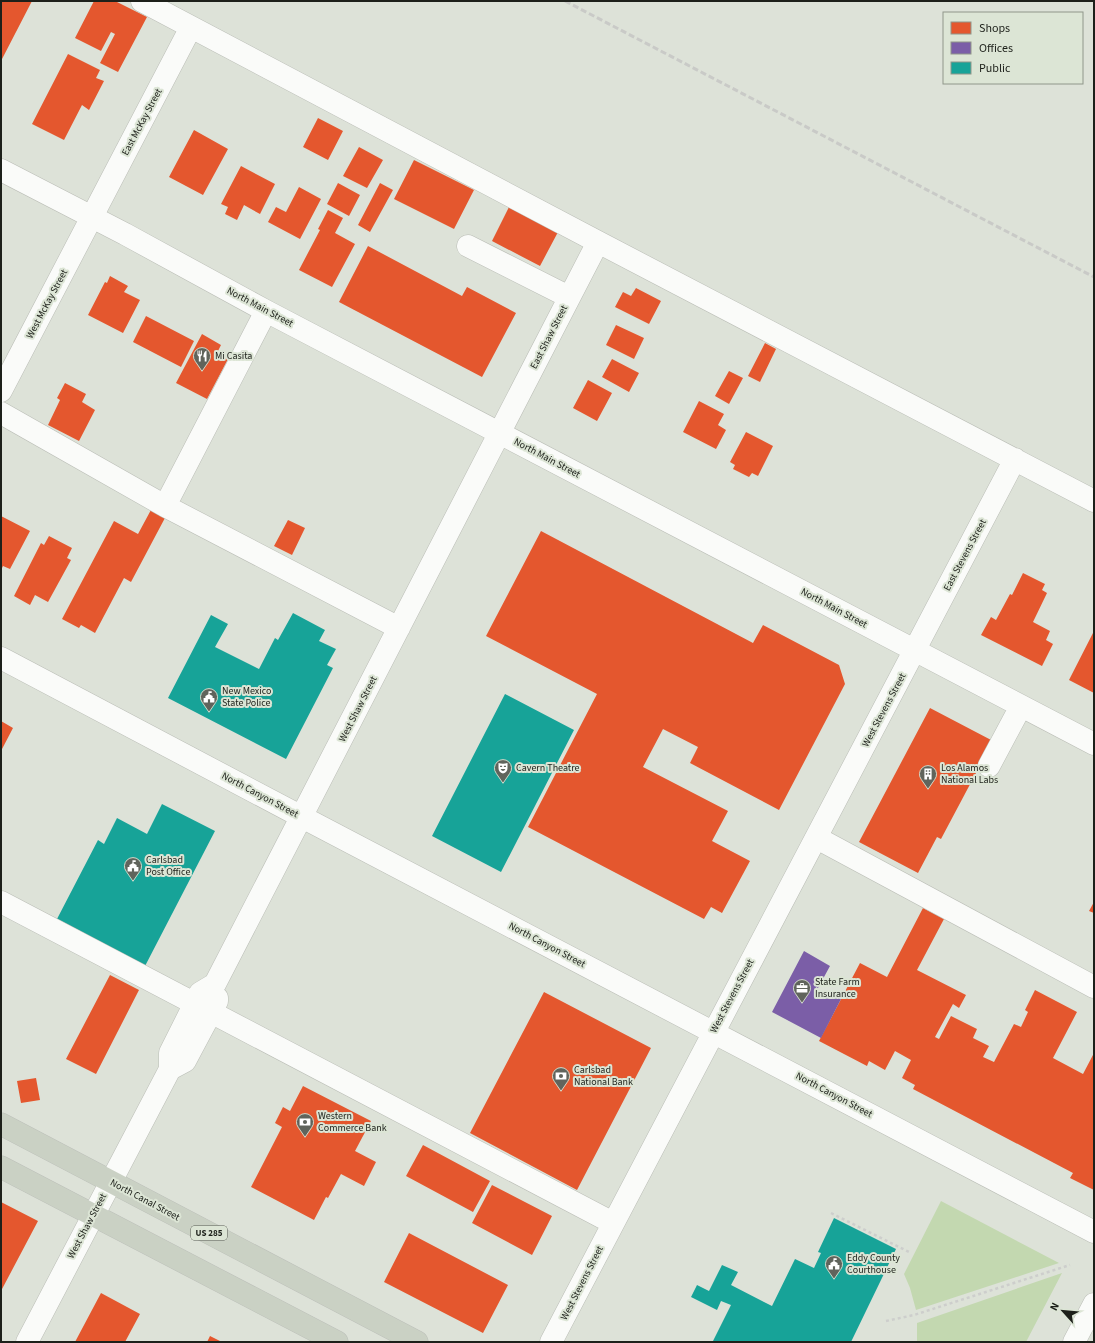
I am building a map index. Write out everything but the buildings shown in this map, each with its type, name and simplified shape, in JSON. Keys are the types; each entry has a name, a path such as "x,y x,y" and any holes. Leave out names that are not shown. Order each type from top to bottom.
{"highway":[{"name":"North Canal Street","path":"1,1124 417,1342"},
{"path":"1,1167 337,1342"}],"street":[{"path":"142,1 598,242 1094,501"},
{"name":"East McKay Street","path":"92,217 191,26"},
{"name":"North Main Street","path":"1,170 92,217 266,311 1094,744"},
{"name":"West McKay Street","path":"1,391 92,217"},
{"name":"East Shaw Street","path":"500,433 598,242"},
{"path":"468,246 570,298"},
{"path":"165,506 266,311"},
{"path":"1,413 165,506 399,628"},
{"name":"West Shaw Street","path":"27,1342 170,1069 186,1061 204,1007 217,1001 215,984 500,433"},
{"name":"East Stevens Street","path":"915,650 1015,459"},
{"name":"West Stevens Street","path":"551,1342 915,650"},
{"name":"North Canyon Street","path":"1,658 1094,1232"},
{"path":"989,766 1021,706"},
{"path":"817,838 1094,987"},
{"path":"1,902 613,1222"},
{"path":"1074,1342 1094,1304"}],"path":[{"path":"831,1213 909,1252"},
{"path":"886,1322 914,1315 1070,1265"}],"green space":[{"path":"941,1201 1059,1263 916,1310 910,1288 904,1274"},
{"path":"1062,1273 1026,1342 917,1342 917,1323"}],"railway":[{"path":"565,1 1094,277"}],"place":[{"name":"Mi Casita","path":"202,371"},
{"name":"New Mexico State Police","path":"209,712"},
{"name":"Cavern Theatre","path":"503,783"},
{"name":"Los Alamos National Labs","path":"928,789"},
{"name":"Carlsbad Post Office","path":"133,881"},
{"name":"State Farm Insurance","path":"802,1003"},
{"name":"Carlsbad National Bank","path":"561,1091"},
{"name":"Western Commerce Bank","path":"305,1137"},
{"name":"Eddy County Courthouse","path":"834,1279"}]}
